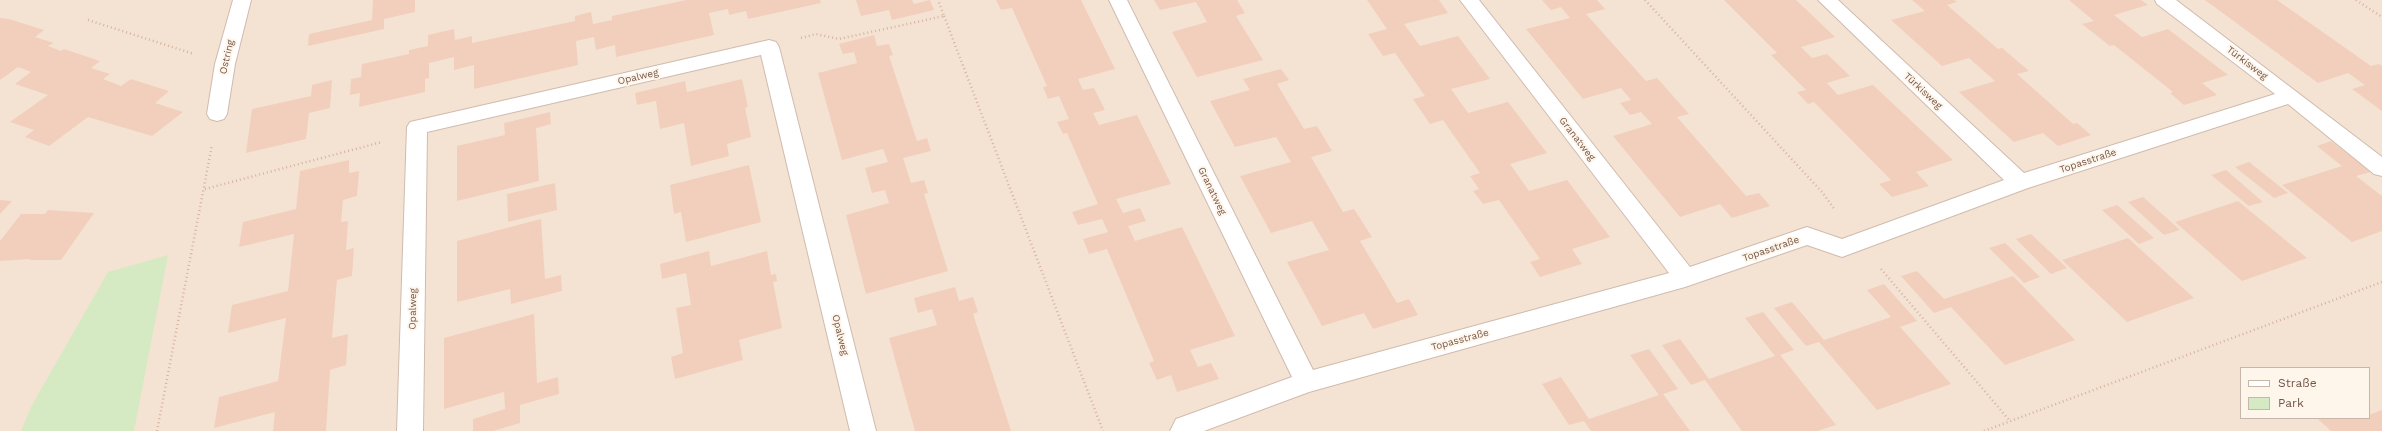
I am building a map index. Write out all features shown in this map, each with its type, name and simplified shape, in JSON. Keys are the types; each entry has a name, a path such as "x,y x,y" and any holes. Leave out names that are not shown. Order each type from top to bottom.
{"street":[{"name":"Ostring","path":"217,114 225,64 242,0"},
{"name":"Granatweg","path":"1118,0 1307,382"},
{"name":"Granatweg","path":"1469,0 1685,278"},
{"name":"Türkisweg","path":"1827,0 2020,182"},
{"name":"Türkisweg","path":"2164,0 2291,96"},
{"name":"Opalweg","path":"410,431 417,127 769,47 863,431"},
{"name":"Topasstraße","path":"1183,431 1185,427 1307,382 1685,278 1807,236 1842,248 2020,182 2291,96"},
{"path":"2291,96 2382,168"}],"path":[{"path":"938,0 1103,431"},
{"path":"1645,0 1822,192 1858,241 2010,421"},
{"path":"2356,0 2382,17"},
{"path":"769,47 816,34 839,39 944,16"},
{"path":"88,20 225,64"},
{"path":"158,431 205,189 217,114"},
{"path":"205,189 372,147 417,127"},
{"path":"1984,431 2382,282"}],"shaded area":[{"path":"0,0 2382,0 2382,431 0,431"}],"green space":[{"path":"168,255 134,431 21,431 32,405 108,272"}],"building":[{"path":"373,0 415,0 415,12 384,19 384,29 308,46 309,34 372,20"},
{"path":"686,0 820,0 821,3 748,19 746,11 729,15 728,9 709,13 714,35 616,57 615,45 596,50 594,37 576,41 578,65 474,89 474,65 454,70 454,57 429,63 429,78 425,79 425,92 359,107 360,93 350,95 351,79 361,77 362,64 409,54 409,50 428,46 428,35 454,29 455,40 472,36 472,43 575,21 575,16 591,12 593,24 612,20 612,16"},
{"path":"856,0 912,0 914,4 930,0 934,10 892,20 889,10 861,16"},
{"path":"996,0 1081,0 1115,69 1078,79 1083,90 1094,88 1105,110 1093,113 1099,125 1137,115 1171,184 1116,199 1123,213 1140,208 1146,221 1128,226 1135,241 1182,227 1235,336 1190,350 1198,367 1211,363 1219,379 1177,392 1171,375 1157,380 1149,363 1154,361 1107,249 1089,254 1083,239 1108,232 1102,219 1078,225 1072,212 1098,204 1067,133 1063,134 1057,122 1069,119 1059,96 1048,99 1043,87 1047,86 1012,8 1001,10"},
{"path":"1154,0 1237,0 1245,13 1236,16 1263,60 1197,77 1172,32 1207,22 1196,2 1160,10"},
{"path":"1367,0 1439,0 1448,13 1404,24 1420,46 1458,36 1490,79 1451,89 1468,113 1508,102 1547,153 1510,164 1529,191 1567,180 1610,237 1572,249 1582,264 1540,277 1530,262 1540,259 1499,200 1483,204 1473,191 1479,189 1470,176 1480,173 1443,120 1430,124 1413,99 1425,96 1395,53 1383,56 1368,34 1387,29"},
{"path":"1542,0 1597,0 1605,9 1586,14 1646,81 1657,78 1689,114 1677,117 1746,196 1759,193 1770,206 1732,218 1720,204 1680,217 1613,136 1652,124 1641,112 1630,115 1620,103 1631,100 1621,88 1583,99 1526,29 1570,18 1561,7 1551,10"},
{"path":"1724,0 1796,0 1835,37 1801,47 1812,58 1827,54 1850,76 1827,83 1838,95 1873,85 1953,160 1916,172 1929,186 1892,197 1879,184 1891,180 1814,102 1808,104 1797,92 1806,90 1771,55 1777,53"},
{"path":"1912,0 1954,0 1957,2 1947,5 1998,49 2002,48 2029,71 2017,74 2073,124 2077,123 2091,135 2058,146 2043,133 2014,142 1959,92 1995,81 1969,58 1942,66 1891,20 1925,11"},
{"path":"2069,0 2141,0 2148,5 2114,15 2142,37 2168,29 2228,75 2202,83 2217,95 2184,105 2170,93 2173,92 2143,68 2114,45 2110,46 2082,24 2094,21"},
{"path":"2205,0 2277,0 2371,66 2379,64 2382,66 2382,111 2352,89 2365,85 2348,73 2318,83"},
{"path":"0,18 9,19 44,30 35,37 54,43 48,46 61,51 64,49 100,61 91,68 110,74 103,79 121,86 131,79 169,91 155,103 183,112 152,136 88,117 49,146 25,137 34,130 10,122 48,95 15,84 31,72 18,67 0,80"},
{"path":"874,35 877,46 889,44 893,55 889,56 917,141 927,138 931,151 903,158 911,183 924,180 928,193 924,194 948,271 866,294 846,215 889,203 885,190 872,193 865,168 888,162 883,149 842,160 818,73 857,63 854,52 843,54 839,44"},
{"path":"1281,69 1289,80 1277,84 1304,129 1317,126 1332,151 1311,157 1343,212 1354,209 1372,237 1360,241 1397,303 1409,299 1418,315 1373,329 1364,313 1322,326 1287,262 1329,250 1312,221 1271,233 1240,176 1291,162 1276,137 1235,147 1210,101 1250,90 1243,79"},
{"path":"742,79 748,107 745,108 751,137 727,144 729,156 691,166 684,123 660,129 656,101 637,105 635,93 685,81 687,92"},
{"path":"332,80 330,108 309,113 306,139 246,153 252,109 311,96 312,85"},
{"path":"550,112 551,124 536,128 539,181 457,201 457,146 505,135 504,123"},
{"path":"2331,141 2371,172 2356,176 2382,196 2382,231 2352,242 2282,185 2342,166 2317,146"},
{"path":"349,160 349,173 359,171 357,196 343,200 341,222 348,221 346,250 354,248 352,276 337,280 332,338 348,334 346,365 330,370 326,431 273,431 275,412 214,428 219,397 278,381 286,318 228,333 232,305 288,291 294,234 239,247 243,222 296,209 300,171"},
{"path":"2249,162 2288,193 2274,198 2235,167"},
{"path":"749,165 761,222 686,242 681,212 674,214 670,185"},
{"path":"2226,170 2263,202 2249,206 2211,175"},
{"path":"555,183 557,210 508,222 507,194"},
{"path":"2143,197 2180,230 2164,235 2128,202"},
{"path":"0,200 12,201 0,214"},
{"path":"2238,201 2307,258 2242,281 2175,222"},
{"path":"2117,205 2154,238 2139,244 2102,210"},
{"path":"48,210 94,213 61,260 29,260 30,259 0,261 0,241 21,214 45,214"},
{"path":"541,219 545,279 561,275 562,291 511,304 510,289 457,302 457,241"},
{"path":"2031,234 2067,268 2051,274 2016,239"},
{"path":"2128,238 2194,298 2127,322 2062,260"},
{"path":"2005,243 2040,277 2024,283 1989,248"},
{"path":"709,251 711,266 767,251 771,275 776,274 777,281 773,282 782,328 739,340 743,360 675,379 671,357 683,353 676,308 691,305 686,273 662,279 660,264"},
{"path":"1917,271 1944,299 2013,276 2075,340 2005,365 1951,307 1934,313 1901,276"},
{"path":"1884,284 1917,321 1900,327 1951,384 1877,410 1819,342 1806,346 1774,308 1792,302 1824,340 1891,317 1867,290"},
{"path":"955,287 959,301 973,297 978,312 973,314 1011,431 915,431 889,338 937,325 932,309 918,313 914,298"},
{"path":"1763,312 1794,350 1780,355 1836,425 1817,431 1742,431 1705,380 1691,385 1662,345 1680,339 1709,379 1775,356 1745,318"},
{"path":"534,314 537,383 558,377 559,394 520,405 520,423 493,431 473,431 473,419 505,409 504,392 444,409 444,338"},
{"path":"1649,349 1678,389 1663,394 1690,431 1591,431 1584,421 1569,425 1542,384 1561,377 1589,419 1659,395 1630,355"},
{"path":"2382,410 2382,431 2331,431 2318,419 2370,419 2370,415"}]}
